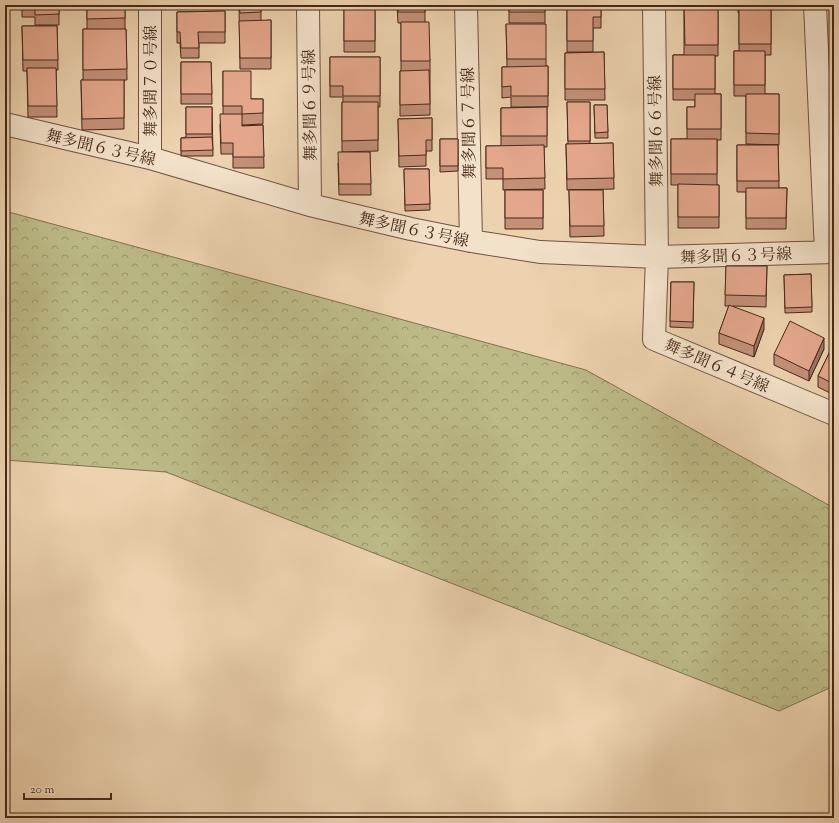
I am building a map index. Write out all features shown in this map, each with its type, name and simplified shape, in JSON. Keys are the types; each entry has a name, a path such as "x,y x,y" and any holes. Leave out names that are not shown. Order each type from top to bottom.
{"street":[{"name":"舞多聞７０号線","path":"150,5 150,158"},
{"name":"舞多聞６９号線","path":"308,5 310,205"},
{"name":"舞多聞６７号線","path":"466,5 471,242"},
{"name":"舞多聞６６号線","path":"654,5 657,257"},
{"path":"815,5 830,252"},
{"name":"舞多聞６３号線","path":"5,124 150,158 310,205 471,242 540,252 657,257 830,252"},
{"name":"舞多聞６４号線","path":"657,257 654,339 834,414"}],"green space":[{"path":"5,211 586,370 834,508 834,686 779,711 166,472 5,460"}],"building":[{"path":"22,5 59,5 59,14 35,15 35,6"},
{"path":"87,5 125,5 125,18 87,19"},
{"path":"239,5 261,5 261,12 240,13"},
{"path":"398,5 425,5 425,12 398,12"},
{"path":"509,5 545,5 545,12 509,12"},
{"path":"567,5 601,5 601,17 593,17 593,41 567,41"},
{"path":"684,5 718,5 718,45 685,45"},
{"path":"344,6 375,6 375,41 344,41"},
{"path":"739,8 771,8 771,44 739,44"},
{"path":"225,11 225,32 198,32 199,48 181,48 180,32 177,32 177,12"},
{"path":"271,20 271,58 240,58 239,21"},
{"path":"401,22 429,22 430,61 401,61"},
{"path":"506,24 546,24 546,59 507,59"},
{"path":"22,26 57,26 58,60 23,60"},
{"path":"83,29 126,29 127,69 83,70"},
{"path":"734,51 765,51 765,85 734,85"},
{"path":"604,52 605,89 565,89 565,53"},
{"path":"673,55 715,55 715,89 673,89"},
{"path":"330,57 380,57 380,96 343,96 343,86 330,86"},
{"path":"181,62 211,62 212,94 181,94"},
{"path":"548,66 548,96 511,96 511,86 502,87 502,67"},
{"path":"27,68 56,68 57,106 28,106"},
{"path":"429,70 430,104 400,105 400,71"},
{"path":"223,71 251,71 251,99 263,99 263,113 242,114 242,106 223,106"},
{"path":"81,80 124,80 124,118 82,119"},
{"path":"695,94 721,94 721,129 687,129 687,107 695,107"},
{"path":"746,94 779,94 779,134 746,133"},
{"path":"342,102 378,102 378,140 342,141"},
{"path":"567,102 590,102 590,141 568,141"},
{"path":"594,105 607,105 608,132 595,133"},
{"path":"186,107 212,107 212,134 186,134"},
{"path":"547,107 547,136 501,136 501,108"},
{"path":"220,114 242,114 242,126 263,125 264,157 233,157 233,143 221,143"},
{"path":"432,118 432,140 426,140 426,155 399,156 398,119"},
{"path":"212,137 213,150 181,151 181,138"},
{"path":"440,139 458,139 458,166 440,166"},
{"path":"671,139 717,139 717,174 671,174"},
{"path":"613,143 614,178 567,179 566,144"},
{"path":"544,145 545,178 503,179 503,168 486,168 486,146"},
{"path":"737,145 778,145 779,181 737,181"},
{"path":"338,152 370,152 371,184 339,184"},
{"path":"404,169 429,169 430,204 405,205"},
{"path":"678,184 719,185 719,217 678,217"},
{"path":"746,188 787,188 786,218 746,218"},
{"path":"505,190 543,190 543,218 505,218"},
{"path":"569,190 603,190 604,226 570,226"},
{"path":"726,266 767,266 766,296 725,295"},
{"path":"811,274 812,307 785,308 784,275"},
{"path":"671,282 694,282 693,322 670,321"},
{"path":"729,305 764,318 754,346 719,333"},
{"path":"790,321 824,338 809,371 774,354"},
{"path":"834,343 834,384 818,376"}]}
